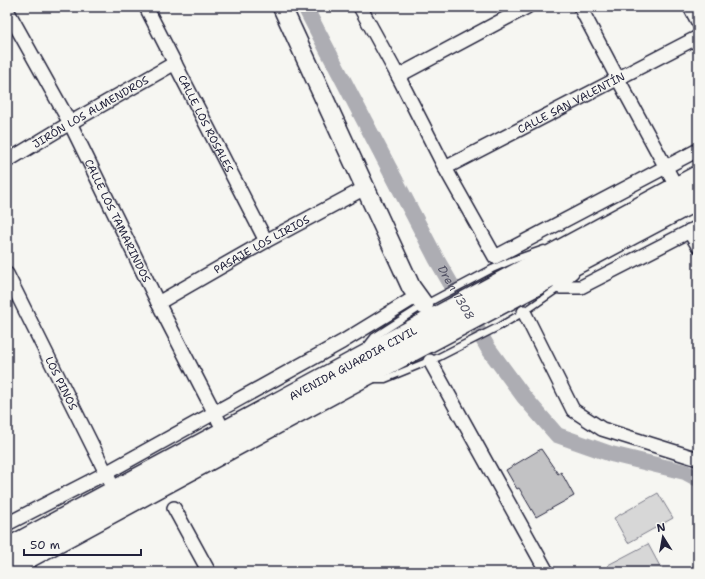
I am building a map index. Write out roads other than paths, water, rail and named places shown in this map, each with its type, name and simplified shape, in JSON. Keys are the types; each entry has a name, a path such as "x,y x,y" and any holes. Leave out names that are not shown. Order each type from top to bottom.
{"highway":[{"name":"AVENIDA GUARDIA CIVIL","path":"16,559 354,372 435,317 505,298 600,240 677,188 698,177"},
{"name":"AVENIDA GUARDIA CIVIL","path":"600,240 698,198"},
{"name":"AVENIDA GUARDIA CIVIL","path":"16,559 115,492 225,433 354,372"}],"street":[{"name":"CALLE LOS ROSALES","path":"146,7 266,241"},
{"path":"7,524 215,413 342,342 435,317 411,287 282,7"},
{"path":"360,7 398,76 445,168 495,257 698,150"},
{"path":"398,76 527,7"},
{"path":"580,7 677,188"},
{"path":"690,7 698,22"},
{"name":"CALLE LOS TAMARINDOS","path":"7,10 70,123 158,303 225,433"},
{"name":"CALLE SAN VALENTÍN","path":"445,168 698,37"},
{"name":"JIRÓN LOS ALMENDROS","path":"7,161 174,63"},
{"name":"PASAJE LOS LIRIOS","path":"158,303 266,241 365,188"},
{"path":"560,287 581,287 694,229 698,246"},
{"name":"LOS PINOS","path":"7,274 115,492"},
{"path":"505,298 573,410 602,429 698,459"},
{"path":"430,361 546,572"},
{"path":"174,508 208,572"}],"lane":[{"path":"435,317 430,361 385,379 354,372 374,337 435,317 505,298 560,287 600,240"},
{"path":"560,244 600,240"},
{"path":"505,298 513,260 553,246"}],"waterway":[{"name":"Dren 1308","path":"305,7 437,260 488,348 524,397 557,435 611,454 685,472 698,479"}]}
